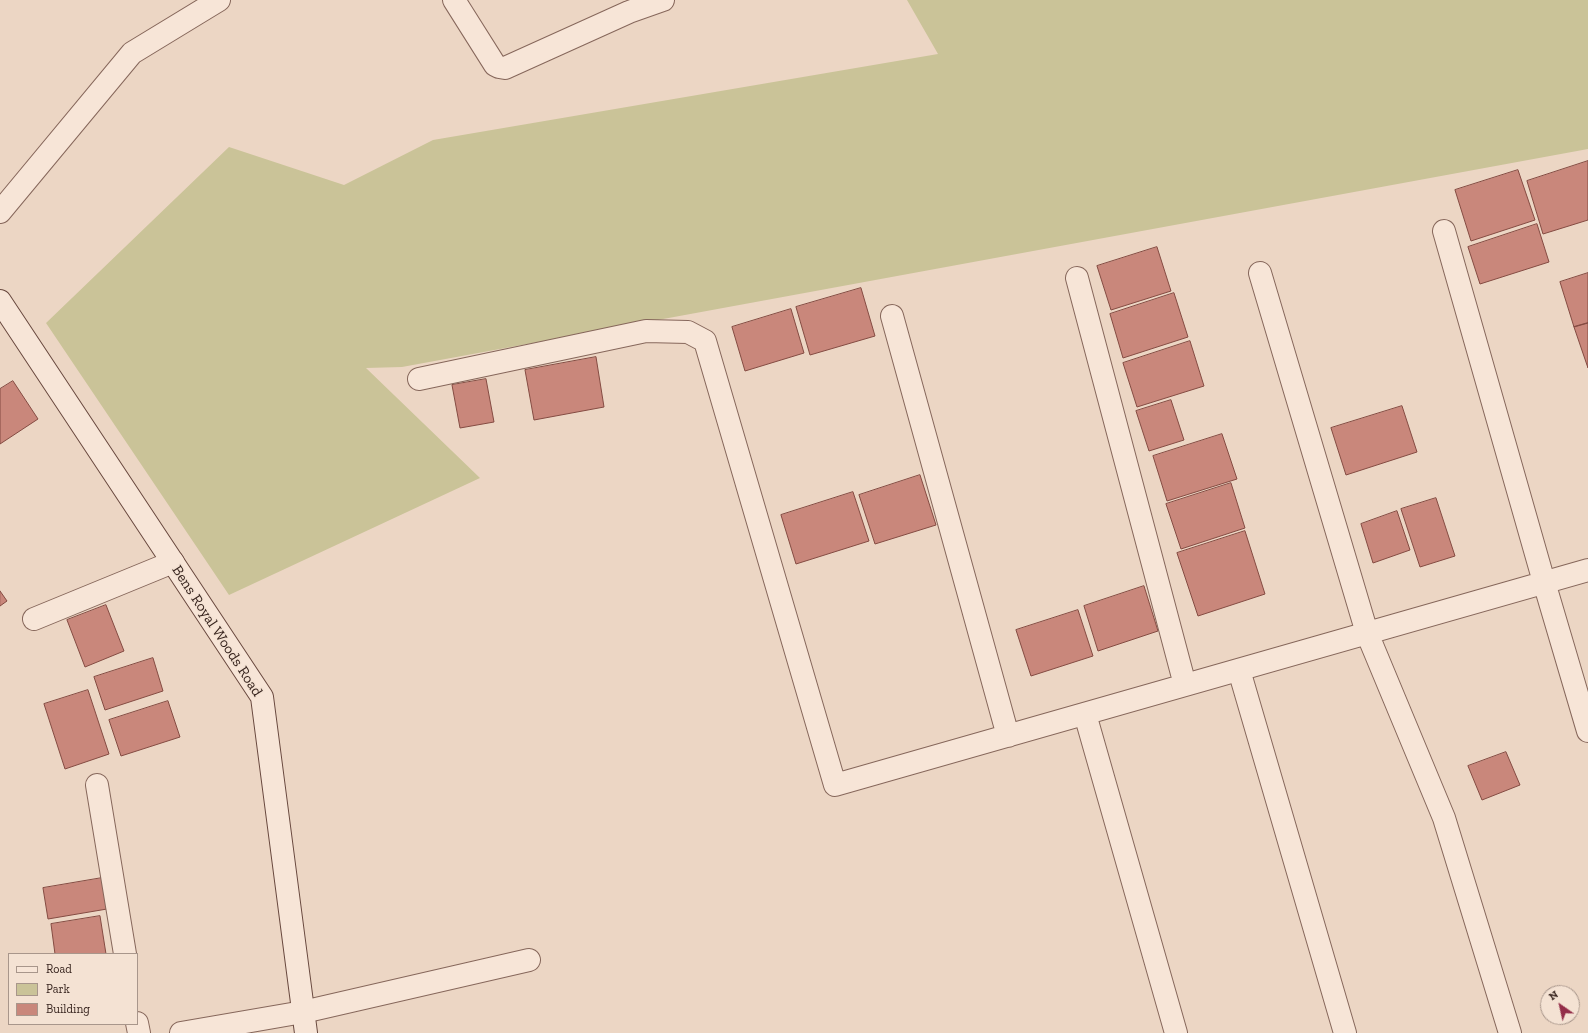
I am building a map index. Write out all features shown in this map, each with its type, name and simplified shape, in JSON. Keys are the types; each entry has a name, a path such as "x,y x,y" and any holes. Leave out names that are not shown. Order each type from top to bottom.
{"street":[{"path":"0,212 132,53 219,0"},
{"path":"454,0 495,65 499,68 505,68 625,6 663,0"},
{"path":"1444,231 1588,731"},
{"path":"1260,273 1367,633 1444,818 1510,1033"},
{"path":"1077,278 1186,685"},
{"name":"Bens Royal Woods Road","path":"0,301 262,696 305,1023"},
{"path":"892,316 1008,736"},
{"path":"419,379 646,331 688,332 705,341 835,785 1588,570"},
{"path":"34,619 173,562"},
{"path":"1238,670 1345,1033"},
{"path":"1084,714 1176,1033"},
{"path":"97,785 125,953"},
{"path":"181,1033 305,1023 529,960"}],"green space":[{"path":"907,0 1588,0 1588,149 402,367 366,368 480,478 229,595 46,323 229,147 344,185 433,140 938,54"}],"building":[{"path":"1588,161 1588,220 1543,234 1527,181"},
{"path":"1518,170 1535,220 1471,241 1455,190"},
{"path":"1537,224 1549,262 1480,284 1468,247"},
{"path":"1157,247 1171,291 1111,310 1097,266"},
{"path":"1588,273 1588,323 1574,327 1560,282"},
{"path":"861,288 875,336 810,355 796,307"},
{"path":"1174,293 1188,337 1123,358 1110,314"},
{"path":"791,309 804,353 745,371 732,327"},
{"path":"1588,323 1588,368 1574,327"},
{"path":"1190,341 1204,386 1137,407 1123,363"},
{"path":"596,357 604,407 534,420 525,370"},
{"path":"486,379 494,422 460,428 452,385"},
{"path":"13,381 38,419 0,444 0,389"},
{"path":"1171,400 1184,440 1149,451 1136,411"},
{"path":"1402,406 1417,452 1346,475 1331,428"},
{"path":"1222,434 1237,479 1167,501 1153,456"},
{"path":"920,475 936,525 875,544 859,495"},
{"path":"1231,483 1245,528 1181,549 1166,504"},
{"path":"853,492 869,541 796,564 781,515"},
{"path":"1436,498 1455,556 1420,567 1401,509"},
{"path":"1397,511 1410,550 1373,563 1361,524"},
{"path":"1245,531 1265,594 1198,616 1177,553"},
{"path":"1144,586 1158,631 1098,651 1084,606"},
{"path":"0,591 7,601 0,606"},
{"path":"106,605 124,651 85,667 67,620"},
{"path":"1078,610 1093,656 1031,676 1016,630"},
{"path":"153,658 163,691 105,710 94,677"},
{"path":"88,690 109,754 65,769 44,704"},
{"path":"168,701 180,737 121,756 109,720"},
{"path":"1506,752 1520,785 1482,800 1468,766"},
{"path":"102,878 107,909 48,919 43,888"},
{"path":"100,916 106,953 55,953 51,924"}]}
